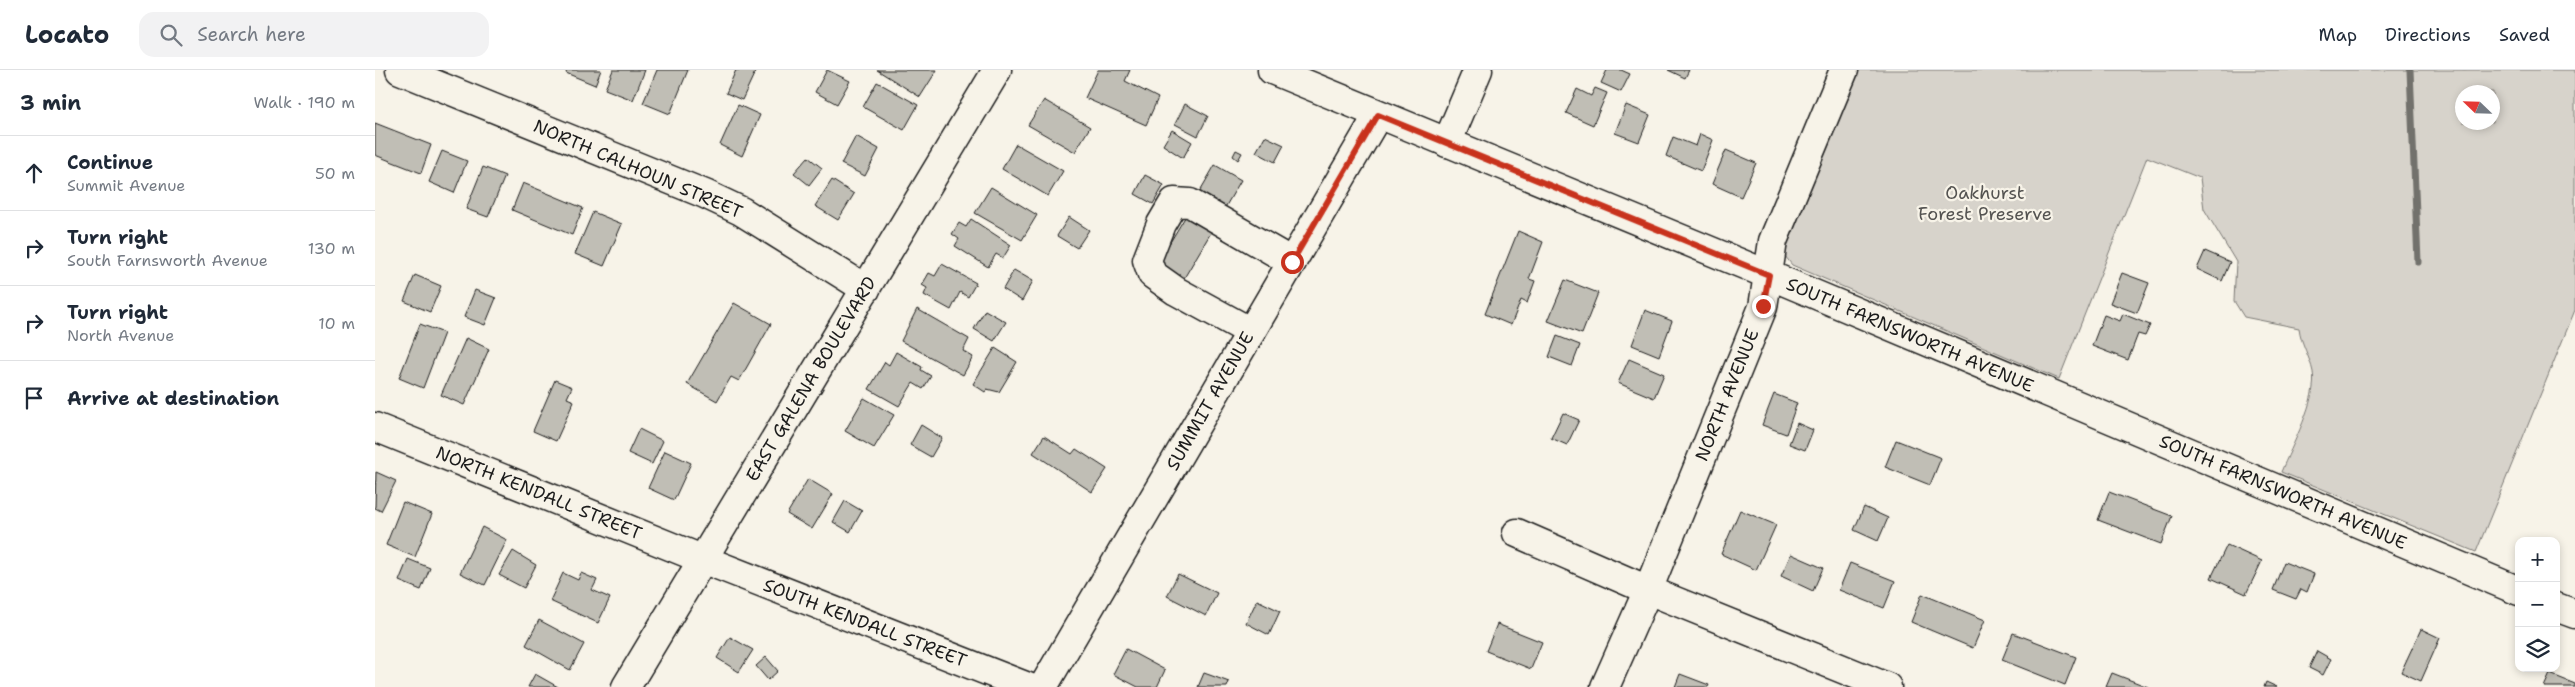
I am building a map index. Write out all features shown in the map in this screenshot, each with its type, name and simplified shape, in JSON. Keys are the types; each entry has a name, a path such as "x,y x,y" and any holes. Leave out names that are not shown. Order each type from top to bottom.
{"street":[{"name":"NORTH CALHOUN STREET","path":"400,70 705,194 741,211 866,289"},
{"name":"EAST GALENA BOULEVARD","path":"626,687 997,70"},
{"name":"SOUTH FARNSWORTH AVENUE","path":"1273,70 1769,275 2515,589"},
{"path":"1447,143 1478,70"},
{"name":"NORTH AVENUE","path":"1605,687 1648,590 1763,306 1773,241 1844,70"},
{"name":"SUMMIT AVENUE","path":"1043,687 1378,115"},
{"path":"1251,332 1175,290 1152,274 1147,260 1161,224 1174,202 1190,203 1292,262"},
{"name":"NORTH KENDALL STREET","path":"375,427 702,559"},
{"path":"1517,533 1648,590 1887,687"},
{"name":"SOUTH KENDALL STREET","path":"702,559 1028,687"},
{"path":"2560,608 2575,614"}],"green space":[{"name":"Oakhurst Forest Preserve","path":"1855,70 2575,70 2575,310 2476,552 2281,472 2312,396 2312,366 2299,328 2244,317 2234,301 2236,262 2204,209 2200,178 2147,157 2059,379 1792,265 1785,256 1784,243"}],"building":[{"path":"567,70 601,70 595,85 566,73"},
{"path":"613,70 645,70 633,100 605,89"},
{"path":"657,70 688,70 670,114 643,103"},
{"path":"736,70 756,70 742,100 726,93"},
{"path":"827,70 850,81 837,104 815,92"},
{"path":"877,70 937,70 920,97"},
{"path":"1098,70 1130,70 1125,81 1158,98 1146,125 1085,98"},
{"path":"1607,70 1621,70 1630,74 1621,92 1601,83"},
{"path":"1668,70 1689,70 1685,78"},
{"path":"877,82 918,105 904,130 863,107"},
{"path":"1595,88 1607,93 1593,125 1566,113 1577,89 1591,96"},
{"path":"1044,100 1090,127 1075,152 1028,125"},
{"path":"1185,104 1208,116 1198,136 1175,124"},
{"path":"738,105 760,115 742,156 720,145"},
{"path":"1626,105 1650,115 1639,142 1615,133"},
{"path":"375,123 431,145 421,173 375,155"},
{"path":"1172,130 1192,142 1183,158 1163,145"},
{"path":"1700,134 1713,140 1701,171 1666,156 1673,137 1696,146"},
{"path":"856,136 879,149 865,176 841,164"},
{"path":"1265,136 1284,145 1275,162 1256,152"},
{"path":"1016,144 1063,171 1048,196 1002,169"},
{"path":"1236,150 1242,153 1238,160 1233,156"},
{"path":"1726,150 1756,163 1741,197 1712,184"},
{"path":"442,151 467,161 454,193 429,182"},
{"path":"808,157 822,168 809,185 794,173"},
{"path":"1215,165 1241,180 1223,211 1197,196"},
{"path":"483,167 505,176 488,217 466,209"},
{"path":"1145,175 1164,185 1153,204 1135,194"},
{"path":"832,180 854,194 838,220 815,206"},
{"path":"523,183 583,208 572,235 512,210"},
{"path":"991,187 1037,215 1022,240 975,213"},
{"path":"1190,209 1216,224 1180,285 1154,269"},
{"path":"593,212 622,224 604,266 575,254"},
{"path":"1069,217 1089,230 1077,248 1057,236"},
{"path":"971,219 1011,245 1003,258 996,254 988,267 955,246 959,239 952,234 959,223 966,227"},
{"path":"1518,231 1543,242 1529,279 1535,281 1527,303 1521,300 1511,325 1485,314"},
{"path":"2205,251 2230,262 2222,281 2197,269"},
{"path":"942,264 976,283 968,297 960,292 951,310 924,295 927,288 922,285 929,273 935,276"},
{"path":"1014,270 1033,281 1022,301 1003,289"},
{"path":"2122,273 2149,283 2137,313 2110,303"},
{"path":"415,275 441,286 430,312 404,301"},
{"path":"1565,280 1598,293 1582,334 1548,321"},
{"path":"475,290 496,298 485,325 464,317"},
{"path":"734,303 771,324 739,381 731,377 717,401 687,384"},
{"path":"917,309 969,339 963,351 973,357 963,375 901,341"},
{"path":"985,310 1006,322 994,341 974,329"},
{"path":"1645,310 1672,321 1659,356 1632,345"},
{"path":"2123,314 2150,325 2145,336 2138,334 2128,360 2092,346 2104,315 2120,321"},
{"path":"420,324 444,333 423,388 399,378"},
{"path":"1557,336 1580,345 1572,366 1549,357"},
{"path":"466,338 489,349 464,405 441,395"},
{"path":"995,348 1017,362 999,392 987,389 985,392 973,384"},
{"path":"896,352 922,367 921,370 931,376 923,389 913,383 899,406 869,389 885,362 889,365"},
{"path":"1629,359 1664,374 1654,398 1618,383"},
{"path":"555,380 572,387 567,398 574,401 556,441 533,431"},
{"path":"1774,394 1797,403 1786,434 1762,425"},
{"path":"864,398 894,415 874,448 845,431"},
{"path":"1563,413 1579,420 1567,445 1551,438"},
{"path":"1797,423 1813,430 1805,450 1789,444"},
{"path":"921,425 942,438 931,457 910,445"},
{"path":"639,429 663,441 652,464 628,453"},
{"path":"1044,436 1072,454 1076,449 1107,469 1092,492 1033,453"},
{"path":"1896,440 1941,458 1930,485 1885,467"},
{"path":"665,451 691,463 674,500 648,488"},
{"path":"376,472 396,481 381,511 375,508"},
{"path":"808,479 833,494 812,529 787,514"},
{"path":"2109,492 2172,516 2161,544 2098,520"},
{"path":"845,501 862,511 850,532 833,522"},
{"path":"403,502 432,514 415,557 386,545"},
{"path":"1864,507 1888,518 1878,541 1854,530"},
{"path":"1740,510 1776,525 1756,570 1721,554"},
{"path":"482,527 507,540 485,585 460,573"},
{"path":"2227,545 2262,561 2246,594 2211,578"},
{"path":"513,551 536,565 524,588 499,575"},
{"path":"1791,554 1823,568 1813,591 1781,576"},
{"path":"408,559 430,568 421,590 399,581"},
{"path":"2284,562 2314,574 2307,592 2301,589 2296,599 2273,590"},
{"path":"1850,563 1895,581 1884,608 1839,590"},
{"path":"563,573 578,580 581,573 597,580 592,590 610,598 598,623 550,601"},
{"path":"1178,574 1217,593 1206,616 1167,596"},
{"path":"1922,594 1985,620 1973,648 1911,622"},
{"path":"1257,600 1280,611 1269,635 1246,623"},
{"path":"539,620 584,644 570,670 526,645"},
{"path":"1497,624 1542,642 1531,669 1486,651"},
{"path":"2421,629 2440,638 2421,681 2401,672"},
{"path":"2013,633 2076,657 2065,685 2002,660"},
{"path":"730,637 753,650 739,672 717,658"},
{"path":"1126,649 1165,670 1157,687 1138,687 1113,674"},
{"path":"2317,651 2331,659 2323,675 2309,668"},
{"path":"766,657 778,671 768,680 756,666"},
{"path":"1204,673 1229,682 1227,687 1198,687"},
{"path":"2112,673 2148,687 2106,687"},
{"path":"535,674 558,687 528,687"},
{"path":"1680,674 1709,685 1708,687 1675,687"},
{"path":"2550,674 2575,684 2575,687 2544,687"},
{"path":"2266,682 2277,687 2264,687"}],"waterway":[{"path":"2410,70 2418,262"}],"route":[{"path":"1292,262 1378,115 1769,275 1763,306"}]}
